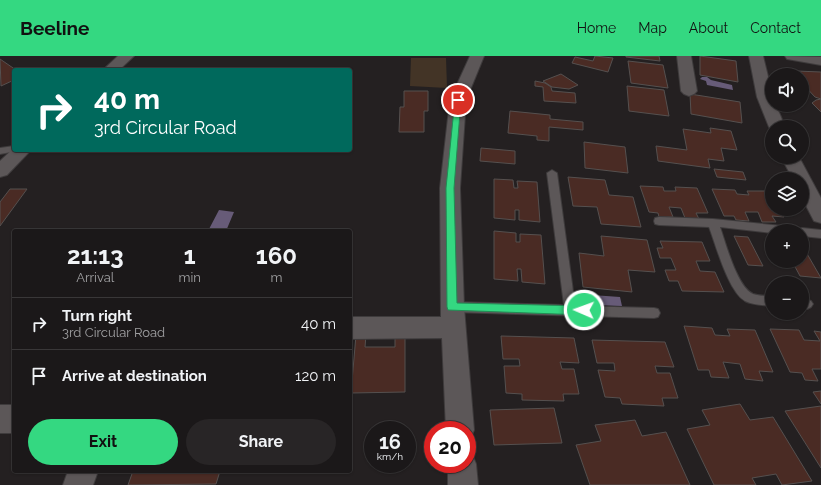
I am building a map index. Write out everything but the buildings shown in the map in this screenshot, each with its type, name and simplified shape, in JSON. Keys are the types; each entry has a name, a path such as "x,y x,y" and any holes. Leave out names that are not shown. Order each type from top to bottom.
{"street":[{"path":"112,68 127,56"},
{"path":"459,421 453,317 450,188 458,100 477,56"},
{"path":"684,56 689,91"},
{"path":"756,56 765,97 774,120"},
{"path":"792,56 821,62"},
{"path":"0,171 20,152"},
{"path":"809,193 821,216"},
{"path":"352,328 453,317"},
{"path":"0,419 12,419"},
{"path":"78,485 81,473"},
{"path":"463,473 464,485"}],"lane":[{"path":"0,151 12,149"},
{"path":"552,173 570,310"},
{"path":"659,221 713,223 765,228"},
{"path":"713,223 738,288 746,296 757,300 765,301"},
{"path":"809,233 821,234"},
{"path":"453,317 570,310 654,313"}],"shaded area":[{"path":"411,58 446,58 447,88 410,86"},
{"path":"702,77 707,77 711,80 732,85 733,90 707,85 706,81 700,79"},
{"path":"219,210 234,212 227,229 209,229"},
{"path":"592,295 620,297 622,306 594,305"}],"route":[{"path":"458,100 450,188 452,307 584,310"}]}
